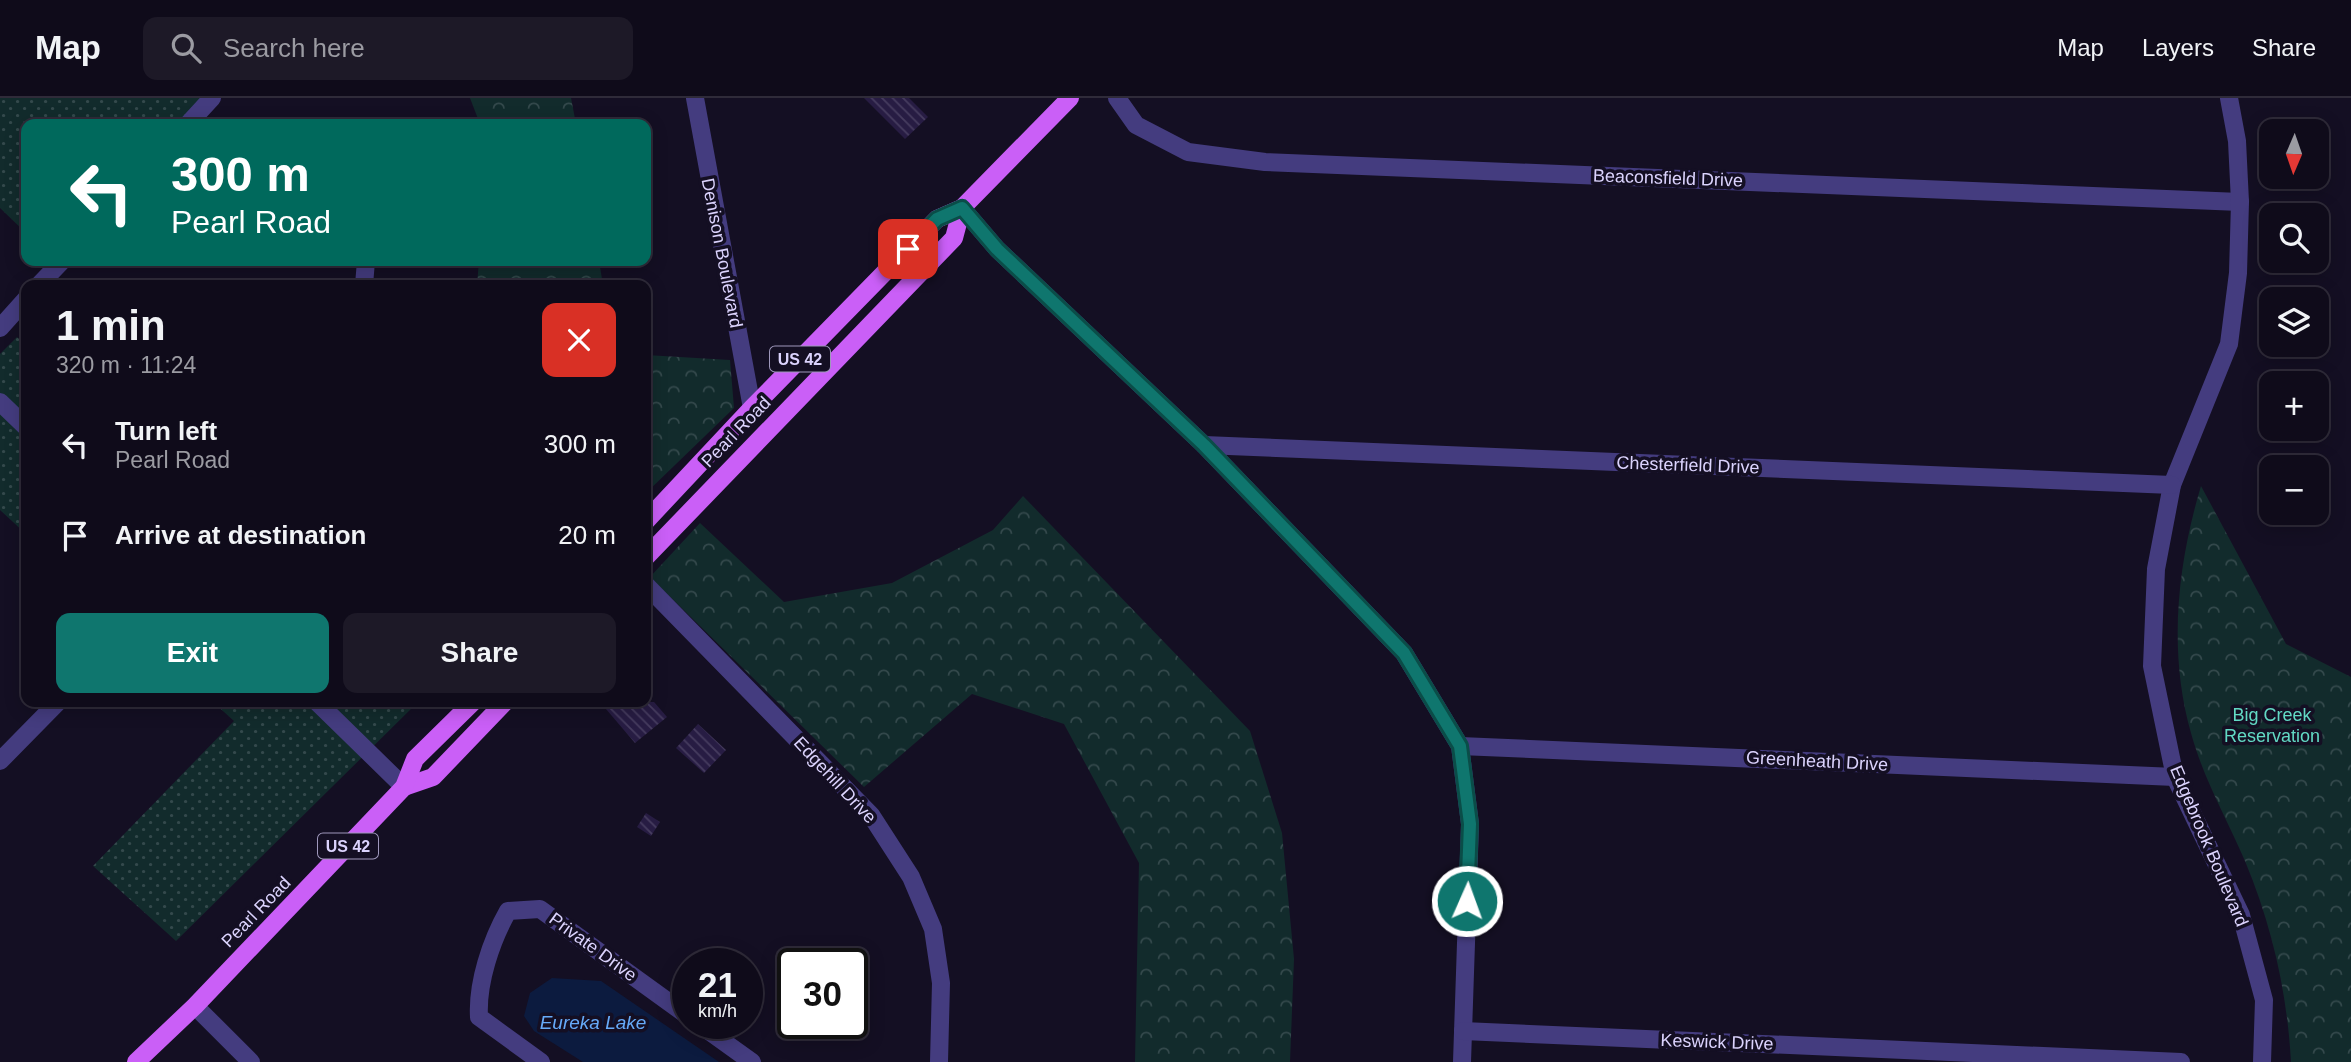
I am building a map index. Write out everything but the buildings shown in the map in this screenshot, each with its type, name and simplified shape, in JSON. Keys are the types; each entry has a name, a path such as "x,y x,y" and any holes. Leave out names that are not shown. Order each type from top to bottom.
{"main road":[{"name":"Pearl Road","path":"651,516 937,219 962,208 1070,98"},
{"name":"Pearl Road","path":"651,553 954,238 962,208"},
{"name":"Pearl Road","path":"136,1062 195,1006 404,787 415,759 468,707"},
{"name":"Pearl Road","path":"404,787 433,777 500,707"}],"street":[{"path":"193,119 212,98"},
{"name":"Denison Boulevard","path":"695,98 752,408"},
{"name":"Beaconsfield Drive","path":"1117,98 1136,125 1188,152 1265,162 2240,202"},
{"name":"Edgebrook Boulevard","path":"2229,98 2237,141 2240,202 2238,274 2229,344 2172,485 2156,569 2152,666 2175,777 2241,915 2264,1000 2262,1062"},
{"path":"962,208 997,249 1204,445 1404,653 1460,746 1470,824 1462,1062"},
{"path":"44,280 57,266"},
{"path":"0,328 21,305"},
{"path":"0,402 21,421"},
{"name":"Chesterfield Drive","path":"1204,445 2172,485"},
{"name":"Edgehill Drive","path":"651,590 871,815 911,877 933,929 942,983 939,1062"},
{"path":"0,761 53,707"},
{"path":"322,707 404,787"},
{"name":"Greenheath Drive","path":"1460,746 2175,777"},
{"name":"Private Drive","path":"541,1062 479,1017 478,1003 485,971 508,911 540,909 672,1004"},
{"path":"195,1006 251,1062"},
{"name":"Keswick Drive","path":"1463,1031 2181,1062"},
{"path":"720,1039 752,1062"}],"green space":[{"path":"0,98 216,98 193,119 21,119 21,228 0,208"},
{"path":"470,98 571,98 575,119 478,119"},
{"path":"479,266 600,266 602,280 477,280"},
{"path":"17,337 21,341 21,529 0,510 0,354"},
{"path":"651,355 730,360 734,408 651,488"},
{"name":"Big Creek Reservation","path":"2201,486 2286,644 2351,677 2351,1062 2291,1062 2282,984 2263,910 2245,861 2202,767 2191,733 2179,671 2178,609 2186,547"},
{"path":"1023,496 1250,731 1282,833 1294,959 1290,1062 1135,1062 1139,863 1064,724 972,694 864,787 651,578 700,523 784,602 892,583 993,530"},
{"path":"219,707 413,707 176,941 93,866 234,721"}],"water":[{"name":"Eureka Lake","path":"552,978 601,981 672,1030 672,1039 685,1039 719,1062 583,1062 534,1031 524,1016 530,993"}],"route":[{"path":"908,249 937,219 962,208 997,249 1204,445 1404,653 1460,746 1470,824 1467,901"}]}
